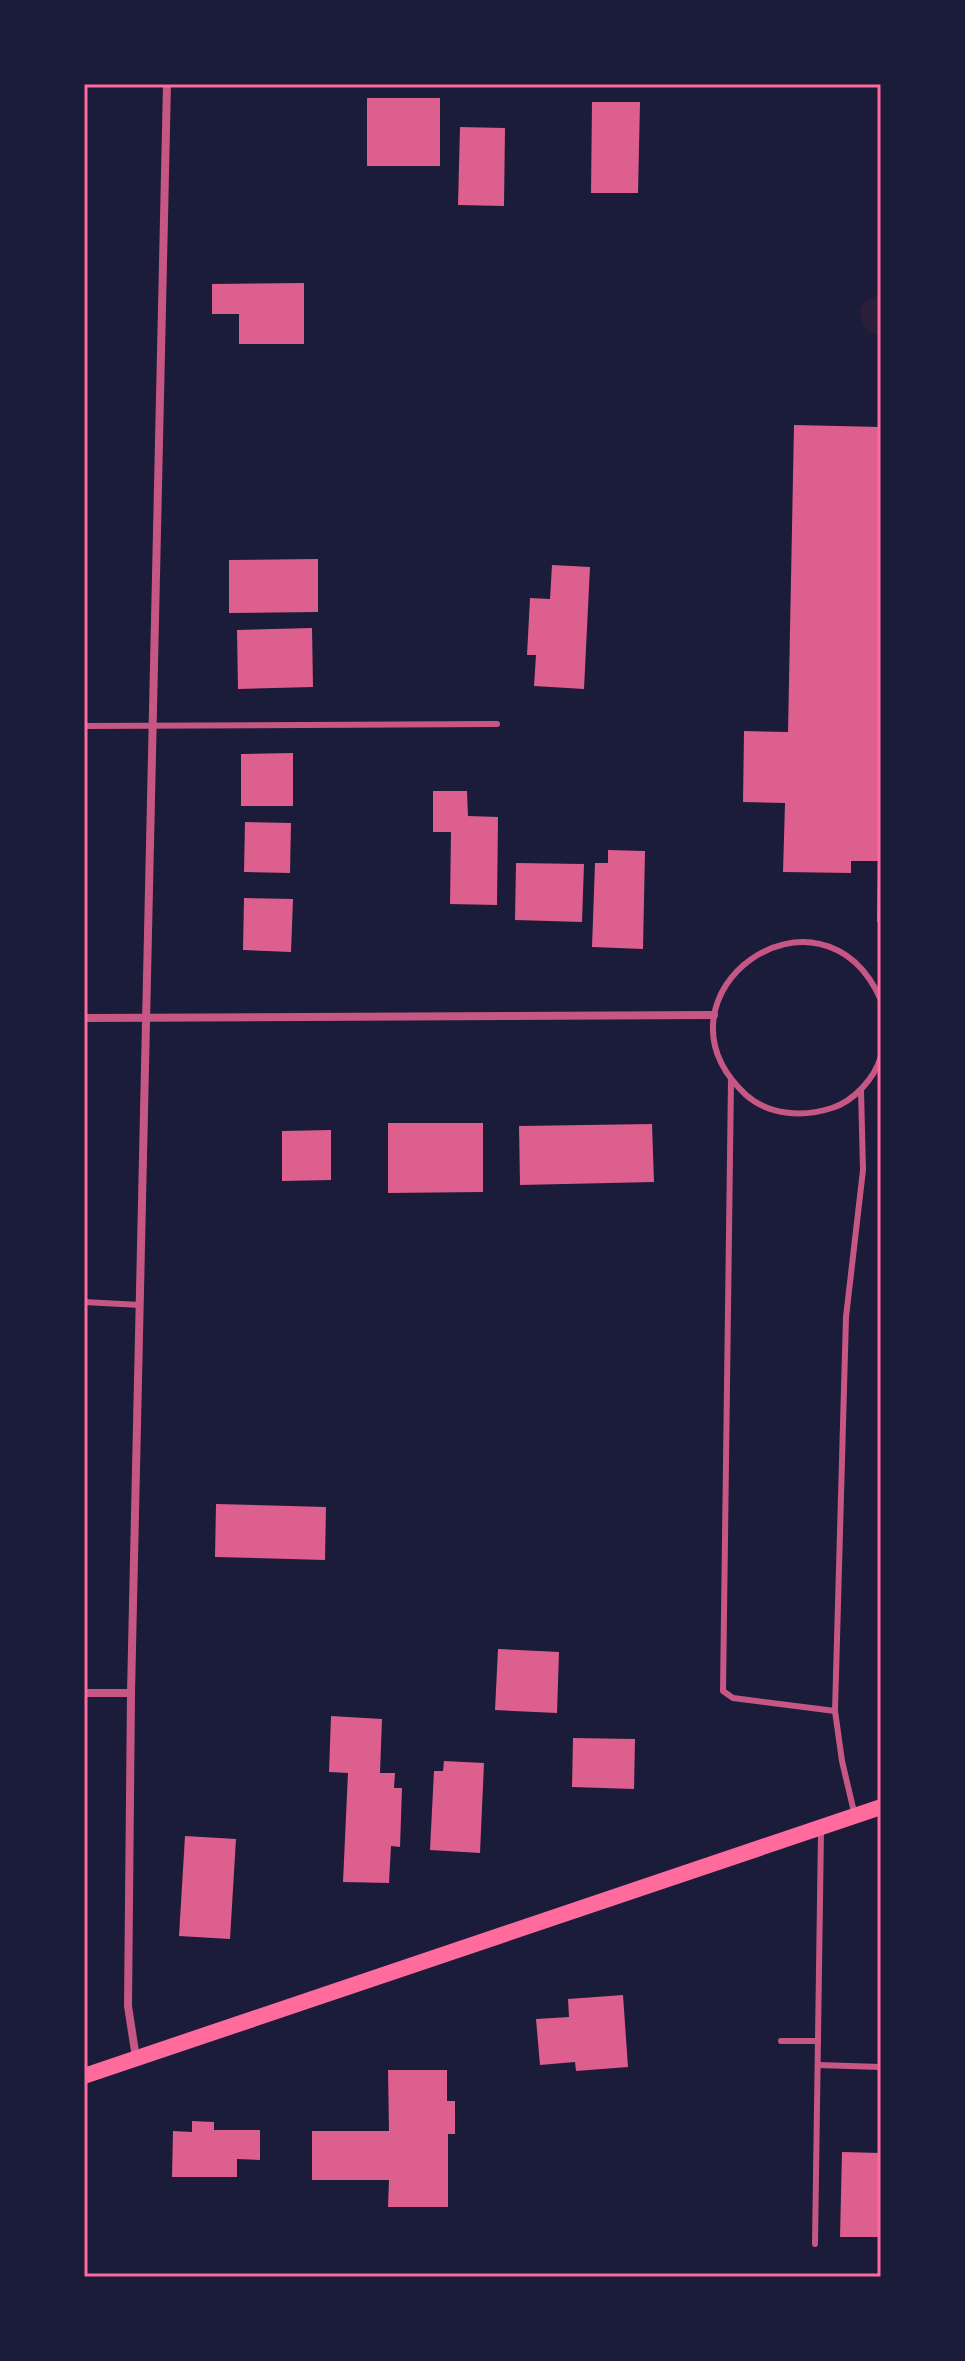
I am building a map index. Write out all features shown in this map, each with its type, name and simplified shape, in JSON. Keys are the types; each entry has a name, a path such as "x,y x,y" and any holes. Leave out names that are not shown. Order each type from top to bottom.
{"main road":[{"path":"84,2076 881,1807"}],"street":[{"path":"136,2059 128,2006 131,1693 167,84"},
{"path":"84,1018 714,1015"},
{"path":"84,1693 131,1693"}],"lane":[{"path":"84,726 497,724"},
{"path":"881,1000 873,981 852,959 826,945 796,941 767,948 742,964 723,987 714,1015 714,1038 720,1061 731,1080 753,1100 779,1112 808,1114 837,1106 861,1090 878,1066 881,1056"},
{"path":"731,1080 723,1691 733,1698 835,1711"},
{"path":"855,1816 842,1761 835,1711 846,1317 863,1170 861,1090"},
{"path":"84,1302 140,1305"},
{"path":"815,2244 821,1827"},
{"path":"781,2041 818,2041"},
{"path":"818,2065 881,2067"}],"shaded area":[{"path":"881,294 881,335 871,333 864,327 860,308 867,300"}],"building":[{"path":"367,98 440,98 440,166 367,166"},
{"path":"592,102 640,102 638,193 591,193"},
{"path":"460,127 505,128 504,206 458,205"},
{"path":"304,283 304,344 239,344 239,314 212,314 212,284"},
{"path":"794,425 881,427 881,922 877,922 878,861 851,861 851,873 783,872 785,803 743,802 744,731 788,732"},
{"path":"318,559 318,612 229,613 229,560"},
{"path":"552,565 590,567 584,689 534,686 536,655 527,655 530,598 550,599"},
{"path":"312,628 313,687 238,689 237,630"},
{"path":"293,753 293,806 241,806 241,754"},
{"path":"433,791 467,791 468,816 498,817 497,905 450,904 451,832 433,832"},
{"path":"245,822 291,823 290,873 244,872"},
{"path":"608,850 645,851 643,949 592,947 595,863 608,863"},
{"path":"516,863 584,864 582,922 515,920"},
{"path":"244,898 293,899 291,952 243,950"},
{"path":"388,1123 483,1123 483,1192 388,1193"},
{"path":"652,1124 654,1182 520,1185 519,1126"},
{"path":"331,1130 331,1180 282,1181 282,1131"},
{"path":"216,1504 326,1507 325,1560 215,1557"},
{"path":"498,1649 559,1652 557,1713 495,1710"},
{"path":"331,1716 382,1719 380,1773 395,1773 394,1788 402,1788 400,1847 391,1846 389,1883 343,1882 348,1773 329,1772"},
{"path":"573,1738 635,1739 634,1789 572,1787"},
{"path":"444,1761 484,1763 480,1853 430,1850 434,1771 443,1771"},
{"path":"185,1836 236,1839 230,1939 179,1936"},
{"path":"623,1995 628,2067 576,2071 575,2062 540,2065 536,2019 569,2017 568,1999"},
{"path":"388,2070 447,2070 447,2101 455,2101 455,2134 448,2134 448,2207 388,2207 389,2180 312,2180 312,2131 389,2131"},
{"path":"192,2121 214,2122 214,2130 260,2130 260,2160 237,2159 237,2177 172,2177 173,2131 192,2132"},
{"path":"842,2152 881,2153 881,2237 840,2237"}]}
